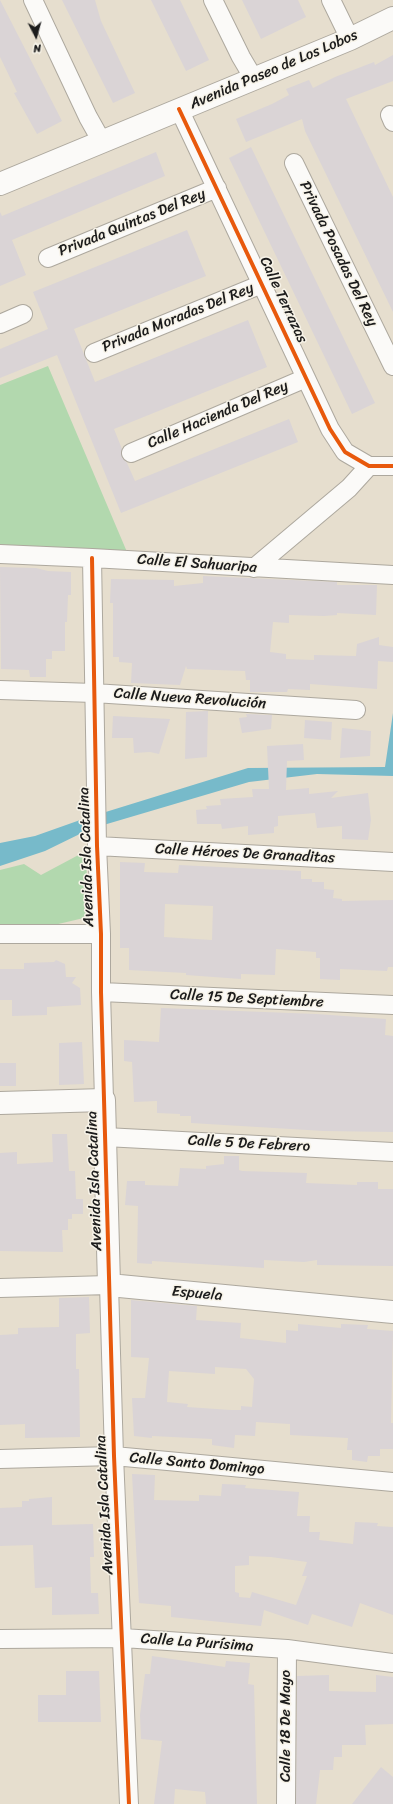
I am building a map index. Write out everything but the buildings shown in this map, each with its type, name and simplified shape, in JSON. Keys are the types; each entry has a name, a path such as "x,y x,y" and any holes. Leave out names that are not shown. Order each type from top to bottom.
{"street":[{"path":"33,0 88,117 102,142"},
{"path":"213,0 241,57 254,79"},
{"path":"331,0 350,39"},
{"name":"Avenida Paseo de Los Lobos","path":"0,184 350,39 393,18"},
{"name":"Calle Terrazas","path":"179,109 330,429 345,452 369,466"},
{"name":"Privada Posadas Del Rey","path":"294,163 393,366"},
{"name":"Privada Quintas Del Rey","path":"48,258 217,188"},
{"name":"Privada Moradas Del Rey","path":"94,353 262,284"},
{"path":"0,324 23,314"},
{"name":"Calle Hacienda Del Rey","path":"130,453 306,378"},
{"path":"254,568 349,488 369,466 393,466"},
{"name":"Calle El Sahuaripa","path":"0,554 393,575"},
{"name":"Avenida Isla Catalina","path":"92,558 97,842 101,934 101,992 114,1456 129,1804"},
{"name":"Calle Nueva Revolución","path":"0,690 94,693 356,710"},
{"name":"Calle Héroes De Granaditas","path":"97,842 393,862"},
{"path":"0,934 101,934"},
{"name":"Calle 15 De Septiembre","path":"101,992 393,1005"},
{"path":"0,1103 104,1100"},
{"name":"Calle 5 De Febrero","path":"105,1137 393,1152"},
{"name":"Espuela","path":"0,1288 109,1286 393,1312"},
{"name":"Calle Santo Domingo","path":"0,1459 114,1456 393,1482"},
{"name":"Calle La Purísima","path":"0,1639 123,1638 286,1649 393,1663"},
{"name":"Calle 18 De Mayo","path":"286,1649 286,1804"}],"green space":[{"path":"48,366 127,552 0,545 0,385"},
{"path":"86,851 88,917 20,933 0,928 0,870 24,864 41,875"}],"water":[{"path":"393,713 393,776 317,774 249,782 90,829 45,851 0,866 0,843 35,836 83,819 248,768 385,767"}],"cycle path":[{"path":"179,109 330,429 345,452 369,466 393,466"},
{"path":"92,558 97,846 101,934 101,992 114,1456 129,1804"}]}
